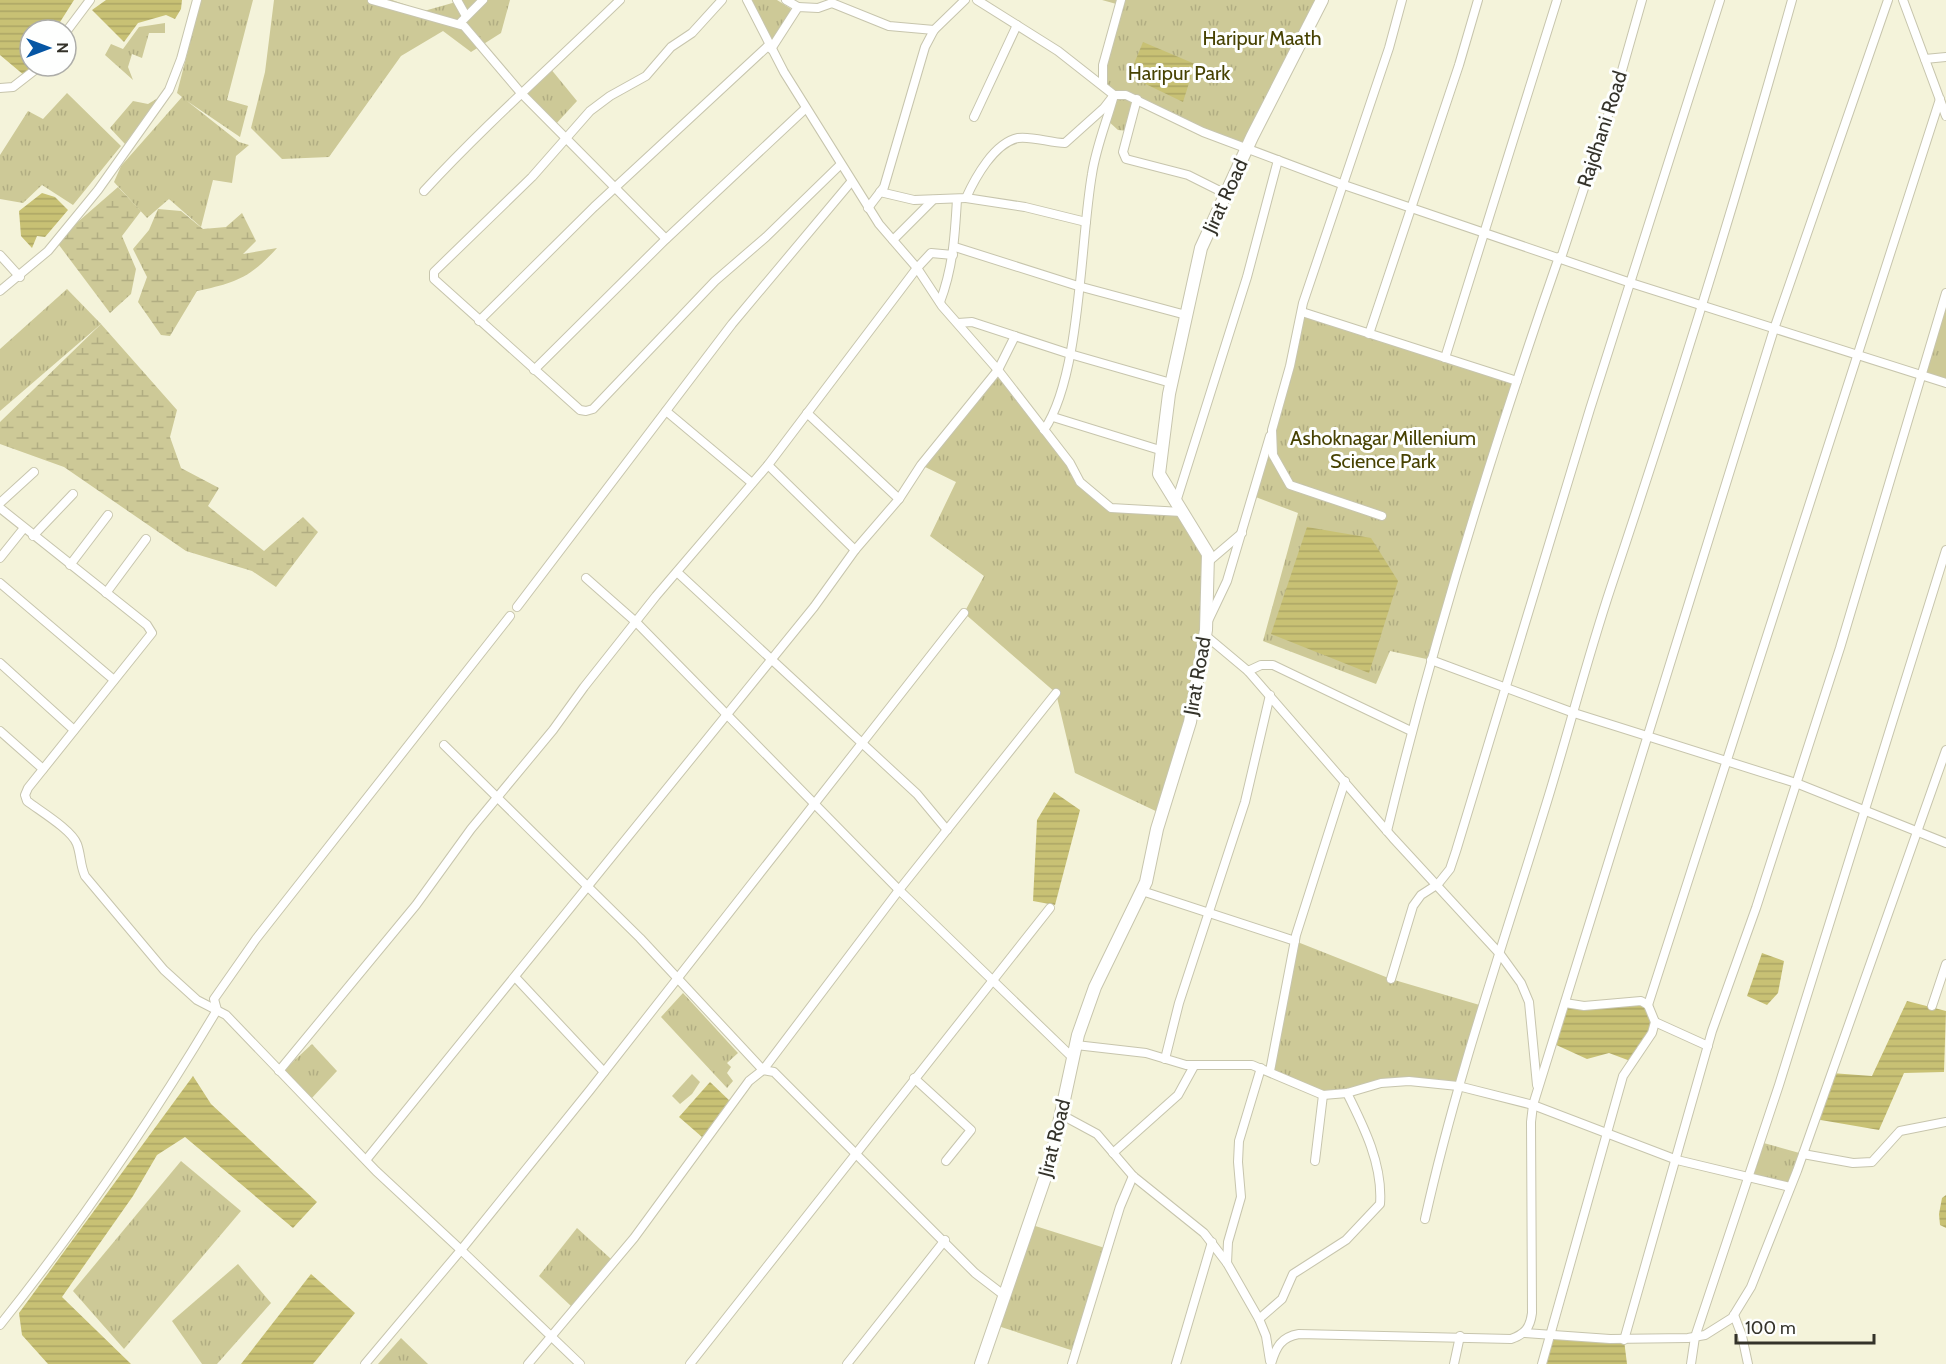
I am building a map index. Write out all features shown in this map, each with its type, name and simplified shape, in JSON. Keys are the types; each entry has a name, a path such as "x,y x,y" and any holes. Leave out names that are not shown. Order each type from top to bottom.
{"main road":[{"name":"Jirat Road","path":"981,1364 1051,1160 1074,1052 1095,987 1142,891 1190,722 1205,630 1208,554 1159,474 1172,382 1201,248 1247,148 1322,0"}],"street":[{"path":"76,18 90,0"},
{"path":"0,291 20,277 48,251 98,190 170,90 197,0"},
{"path":"373,0 464,26 521,93 666,239"},
{"path":"457,0 465,16"},
{"path":"459,24 483,0"},
{"path":"424,191 521,93 567,53 620,0"},
{"path":"723,0 692,33 671,47 646,76 610,96 590,111 567,140 434,272 434,279 580,410 586,411 593,409 715,281 840,165"},
{"path":"747,0 770,47 850,182 868,208 917,268 940,302 998,370 1070,463 1080,482 1111,508 1179,507 1247,277 1278,160"},
{"path":"786,0 818,8 832,3 889,26 934,30"},
{"path":"868,208 880,192 925,47 934,30 965,0"},
{"path":"977,0 1058,51 1114,95 1137,99 1203,132 1344,185 1631,283 1946,383"},
{"path":"1103,85 1103,65 1121,0"},
{"path":"1402,0 1302,312 1290,366 1225,588 1205,630 1248,671 1387,831 1500,954 1521,983 1529,1002 1537,1092"},
{"path":"1370,334 1459,65 1478,0"},
{"path":"1445,358 1557,0"},
{"name":"Rajdhani Road","path":"1387,831 1411,731 1465,542 1517,381 1617,88 1642,0"},
{"path":"1391,979 1413,906 1421,896 1438,884 1450,868 1456,851 1505,685 1720,0"},
{"path":"1425,1219 1458,1086 1611,587 1630,535 1656,446 1702,306 1792,0"},
{"path":"1525,1333 1532,1313 1530,1122 1533,1105 1774,329 1888,0"},
{"path":"1903,0 1946,116"},
{"path":"479,321 614,188 770,47 796,4"},
{"path":"974,117 1017,25"},
{"path":"1925,59 1946,57"},
{"path":"0,88 13,87 25,78"},
{"path":"940,302 949,278 962,199 996,151 1019,138 1065,143 1104,108 1114,95"},
{"path":"1044,430 1053,417 1070,354 1092,172 1114,95"},
{"path":"1137,99 1123,152 1126,159 1188,175 1226,194"},
{"path":"1648,1005 1940,99"},
{"path":"534,370 666,239 807,108"},
{"path":"517,607 732,324 850,182"},
{"path":"880,192 914,200 962,199 1025,207 1086,222"},
{"path":"893,240 933,200"},
{"path":"279,1071 416,905 497,797 677,572 768,465 917,268 931,253 954,251 1186,315"},
{"path":"0,255 20,277"},
{"path":"1624,1340 1708,1046 1840,648 1946,293"},
{"path":"1302,312 1517,381"},
{"path":"958,323 972,322 1070,354 1172,382"},
{"path":"366,1160 516,978 586,887 814,607 855,550 898,500 921,465 998,370 1015,336"},
{"path":"666,411 752,483"},
{"path":"807,413 898,500"},
{"path":"1053,417 1163,451"},
{"path":"1272,430 1274,455 1290,485 1382,516"},
{"path":"768,465 855,550"},
{"path":"0,503 34,472"},
{"path":"33,536 74,494"},
{"path":"0,508 147,626 152,633 28,788 25,795 27,801 71,835 78,845 81,868 85,876 164,970 197,1000 226,1015 366,1160 580,1364"},
{"path":"70,565 108,515"},
{"path":"0,558 24,528"},
{"path":"1208,562 1242,533"},
{"path":"106,593 146,539"},
{"path":"1691,1364 1695,1337 1749,1176 1946,550"},
{"path":"677,572 770,660 863,742 917,794 947,830"},
{"path":"586,578 637,623 669,658 727,712 899,890 992,979 1074,1052 1131,1051 1194,1066 1236,1064 1261,1068 1323,1095 1347,1093 1390,1082 1458,1086 1533,1105 1677,1160 1790,1187"},
{"path":"0,583 114,680"},
{"path":"365,1364 461,1250 604,1072 964,613"},
{"path":"0,1325 38,1278 176,1080 217,1010 214,999 256,939 510,616"},
{"path":"1431,660 1648,738 1796,783 1946,843"},
{"path":"0,663 74,730"},
{"path":"1248,671 1261,665 1274,665 1411,731"},
{"path":"528,1364 634,1238 749,1081 763,1070 899,890 1056,693"},
{"path":"1165,1059 1179,1004 1245,802 1270,696"},
{"path":"0,731 44,769"},
{"path":"444,745 678,978 763,1070 774,1072 945,1240 975,1273 1005,1296"},
{"path":"1270,1364 1280,1342 1289,1336 1299,1334 1365,1337 1461,1336 1511,1339 1525,1333 1624,1340 1695,1337 1722,1327 1734,1315 1751,1287 1803,1154 1946,750"},
{"path":"1270,1071 1295,941 1345,781"},
{"path":"1142,891 1209,911 1295,941"},
{"path":"690,1364 992,979 1050,909"},
{"path":"1932,1006 1946,964"},
{"path":"516,978 604,1072"},
{"path":"1542,1364 1623,1076 1652,1034 1655,1022 1648,1005 1641,1001 1584,1006 1565,1003"},
{"path":"1655,1022 1708,1046"},
{"path":"1113,1153 1178,1095 1194,1066"},
{"path":"1227,1263 1228,1242 1241,1197 1239,1142 1261,1068"},
{"path":"914,1078 970,1130 946,1161"},
{"path":"1259,1319 1282,1299 1293,1274 1346,1240 1380,1204 1380,1184 1373,1151 1347,1093"},
{"path":"1315,1161 1323,1095"},
{"path":"1060,1114 1089,1127 1133,1176 1193,1222 1212,1242 1227,1263 1259,1319 1268,1343 1270,1364"},
{"path":"1803,1154 1853,1163 1872,1162 1900,1131 1946,1122"},
{"path":"1072,1364 1120,1207 1133,1176"},
{"path":"847,1364 945,1240"},
{"path":"1176,1364 1212,1242"},
{"path":"1734,1315 1742,1336 1748,1364"},
{"path":"1454,1364 1461,1336"}],"green space":[{"path":"201,0 253,0 227,100 248,106 240,137 187,101 239,142 249,145 236,156 232,183 213,180 201,227 169,199 147,218 114,182 121,166 182,97 177,93"},
{"path":"274,0 392,0 424,11 463,0 510,0 501,33 471,52 443,31 401,56 329,157 282,159 251,128 265,72"},
{"path":"747,0 777,0 796,12 771,47"},
{"path":"1102,0 1322,0 1247,148 1138,99 1128,131 1118,130 1107,120 1114,95 1103,85 1120,5"},
{"path":"165,23 165,33 149,33 142,58 132,54 128,67 133,80 105,55 111,44 123,49 139,27"},
{"path":"550,68 577,101 554,126 521,93"},
{"path":"67,93 121,146 73,205 42,185 23,203 0,199 0,155 28,111 43,119"},
{"path":"158,98 125,144 110,128 133,101 148,104"},
{"path":"118,187 141,211 122,236 136,269 131,294 110,313 56,241"},
{"path":"158,209 181,211 203,229 226,227 242,213 256,241 243,254 277,248 250,273 241,278 197,291 170,336 161,335 138,302 147,277 133,249 149,230"},
{"path":"67,289 101,324 0,411 0,349"},
{"path":"1946,294 1946,383 1921,375"},
{"name":"Ashoknagar Millenium Science Park","path":"1302,312 1517,381 1431,660 1390,651 1376,684 1263,641 1298,513 1253,496"},
{"path":"101,324 177,410 170,437 181,468 219,488 208,506 264,551 303,517 318,532 276,587 252,571 186,551 64,467 0,444 0,422"},
{"path":"998,370 1080,482 1111,508 1182,512 1208,554 1201,659 1162,814 1075,773 1056,693 964,613 984,576 930,536 956,482 921,465"},
{"path":"1295,941 1391,979 1483,1006 1458,1086 1409,1081 1323,1095 1270,1071"},
{"path":"683,993 738,1053 727,1063 731,1067 727,1073 733,1081 727,1088 661,1017"},
{"path":"312,1044 337,1071 311,1099 284,1070"},
{"path":"692,1074 700,1082 692,1094 680,1104 672,1096"},
{"path":"1760,1142 1803,1154 1790,1187 1749,1176"},
{"path":"181,1161 241,1211 124,1349 73,1291"},
{"path":"1029,1224 1108,1249 1077,1352 995,1325"},
{"path":"577,1228 611,1259 571,1306 539,1276"},
{"path":"238,1264 271,1303 217,1364 202,1364 172,1321"},
{"path":"401,1338 428,1364 378,1364"}],"shaded area":[{"path":"0,0 74,0 63,18 18,18 18,70 0,55"},
{"path":"106,0 182,0 181,9 175,19 166,15 138,23 124,42 92,10"},
{"path":"1143,42 1195,64 1183,102 1129,76"},
{"path":"42,193 55,197 68,210 45,237 37,236 32,248 21,236 19,211"},
{"path":"1307,527 1371,538 1398,581 1369,673 1271,634"},
{"path":"1054,792 1080,810 1055,905 1033,901 1037,820"},
{"path":"1762,953 1784,961 1778,993 1767,1005 1747,996"},
{"path":"1641,1001 1655,1022 1633,1062 1609,1053 1587,1059 1552,1043 1565,1003"},
{"path":"1907,1001 1946,1011 1944,1072 1904,1073 1879,1130 1815,1119 1831,1073 1872,1076"},
{"path":"193,1076 211,1104 317,1202 293,1228 185,1137 157,1155 133,1196 62,1297 131,1364 48,1364 22,1335 19,1313"},
{"path":"710,1082 732,1103 702,1137 679,1117"},
{"path":"1946,1195 1946,1228 1940,1225 1939,1214 1942,1198"},
{"path":"311,1274 355,1313 313,1364 241,1364"},
{"path":"1551,1335 1624,1340 1627,1364 1542,1364"}],"park label":[{"name":"Haripur Maath","path":"1262,38"},
{"name":"Haripur Park","path":"1179,73"}]}
